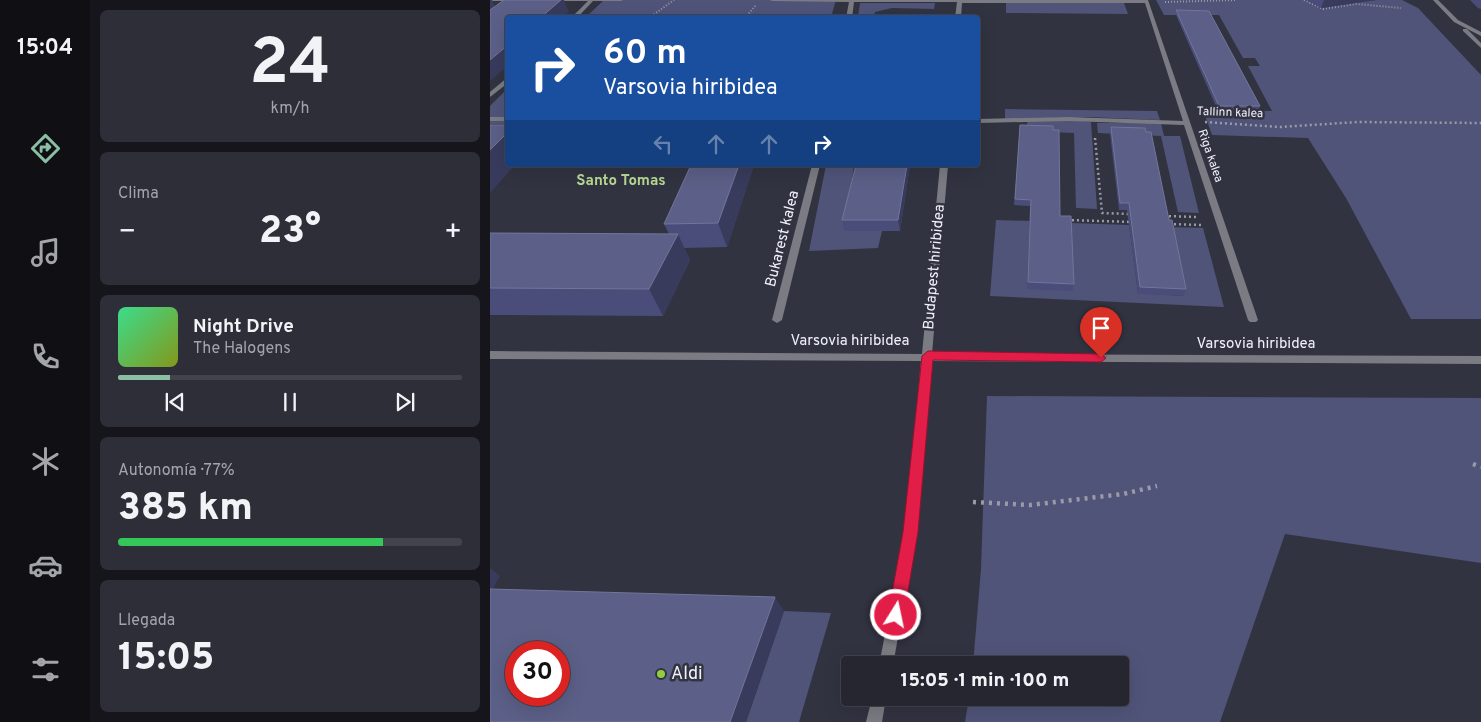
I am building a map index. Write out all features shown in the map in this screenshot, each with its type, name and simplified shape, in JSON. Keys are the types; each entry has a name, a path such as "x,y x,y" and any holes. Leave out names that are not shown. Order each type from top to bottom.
{"street":[{"path":"490,0 522,0"},
{"path":"515,6 522,0"},
{"path":"543,0 621,0"},
{"path":"576,15 592,0"},
{"path":"772,0 1146,1"},
{"path":"850,15 852,0"},
{"path":"1434,0 1481,46"},
{"path":"958,15 960,1"},
{"name":"Riga kalea","path":"1146,1 1253,320"},
{"path":"1456,20 1481,34"},
{"path":"490,95 505,81"},
{"path":"490,119 505,119"},
{"name":"Tallinn kalea","path":"980,121 1094,120 1187,123"},
{"name":"Bukarest kalea","path":"777,320 815,167"},
{"name":"Budapest hiribidea","path":"888,656 910,532 928,356 944,167"},
{"name":"Varsovia hiribidea","path":"490,355 1481,360"},
{"path":"874,722 877,706"}],"path":[{"path":"653,15 674,0"},
{"path":"748,15 760,0"},
{"path":"1146,1 1236,0"},
{"path":"1304,0 1323,9 1356,4 1401,8"},
{"path":"1094,120 1102,213 1132,214"},
{"name":"Tallinn kalea","path":"1187,123 1203,122 1280,127 1358,122 1481,123"},
{"path":"1161,215 1220,222"},
{"path":"1061,219 1136,222"},
{"path":"1165,223 1220,222"},
{"path":"1473,464 1481,467"},
{"path":"973,502 1030,505 1123,494 1157,486"}],"shaded area":[{"path":"604,0 836,0 832,15 588,15"},
{"path":"1156,0 1307,0 1321,8 1376,0 1402,0 1418,8 1481,75 1481,319 1411,319 1346,198 1308,138 1212,135 1203,110 1272,111 1248,66 1260,66 1255,58 1243,58 1219,15 1164,15"},
{"path":"860,3 935,3 934,9 892,8 875,12 874,15 858,15"},
{"path":"1006,3 1124,3 1128,14 1006,13"},
{"path":"505,91 505,124 490,124 490,106"},
{"path":"1005,109 1157,111 1160,120 1089,117 1005,119"},
{"path":"1070,120 1091,122 1097,209 1076,208 1074,133 1024,131 1028,121"},
{"path":"1097,123 1161,123 1164,136 1180,136 1199,213 1178,212 1161,136 1098,133"},
{"path":"826,167 854,167 845,231 882,231 878,248 809,251"},
{"path":"996,220 1030,221 1028,289 1070,223 1129,225 1138,293 1183,296 1170,227 1203,228 1224,307 990,296"},
{"path":"987,396 1481,398 1481,563 1285,534 1220,722 965,722 968,706 1129,706 1129,656 974,656 981,569"},
{"path":"784,611 831,613 799,722 746,722"}],"building":[{"path":"504,0 561,0 544,15 505,15 505,48 490,60 490,10"},
{"path":"1176,10 1209,11 1260,106 1219,106"},
{"path":"490,125 505,125 505,135 490,150"},
{"path":"1020,125 1053,126 1053,130 1059,130 1060,216 1071,216 1074,284 1028,282 1031,200 1015,199"},
{"path":"1111,127 1145,128 1146,132 1151,132 1169,220 1172,220 1186,289 1140,287 1129,203 1120,203"},
{"path":"690,167 738,167 718,223 664,224"},
{"path":"855,167 907,167 898,220 842,220"},
{"path":"490,233 678,234 649,289 490,288"},
{"name":"Aldi","path":"490,589 775,597 730,722 490,722"}],"place":[{"name":"Aldi","path":"661,674"}],"district":[{"name":"Santo Tomas","path":"621,181"}],"route":[{"path":"896,615 910,532 928,356 1101,358"}]}
